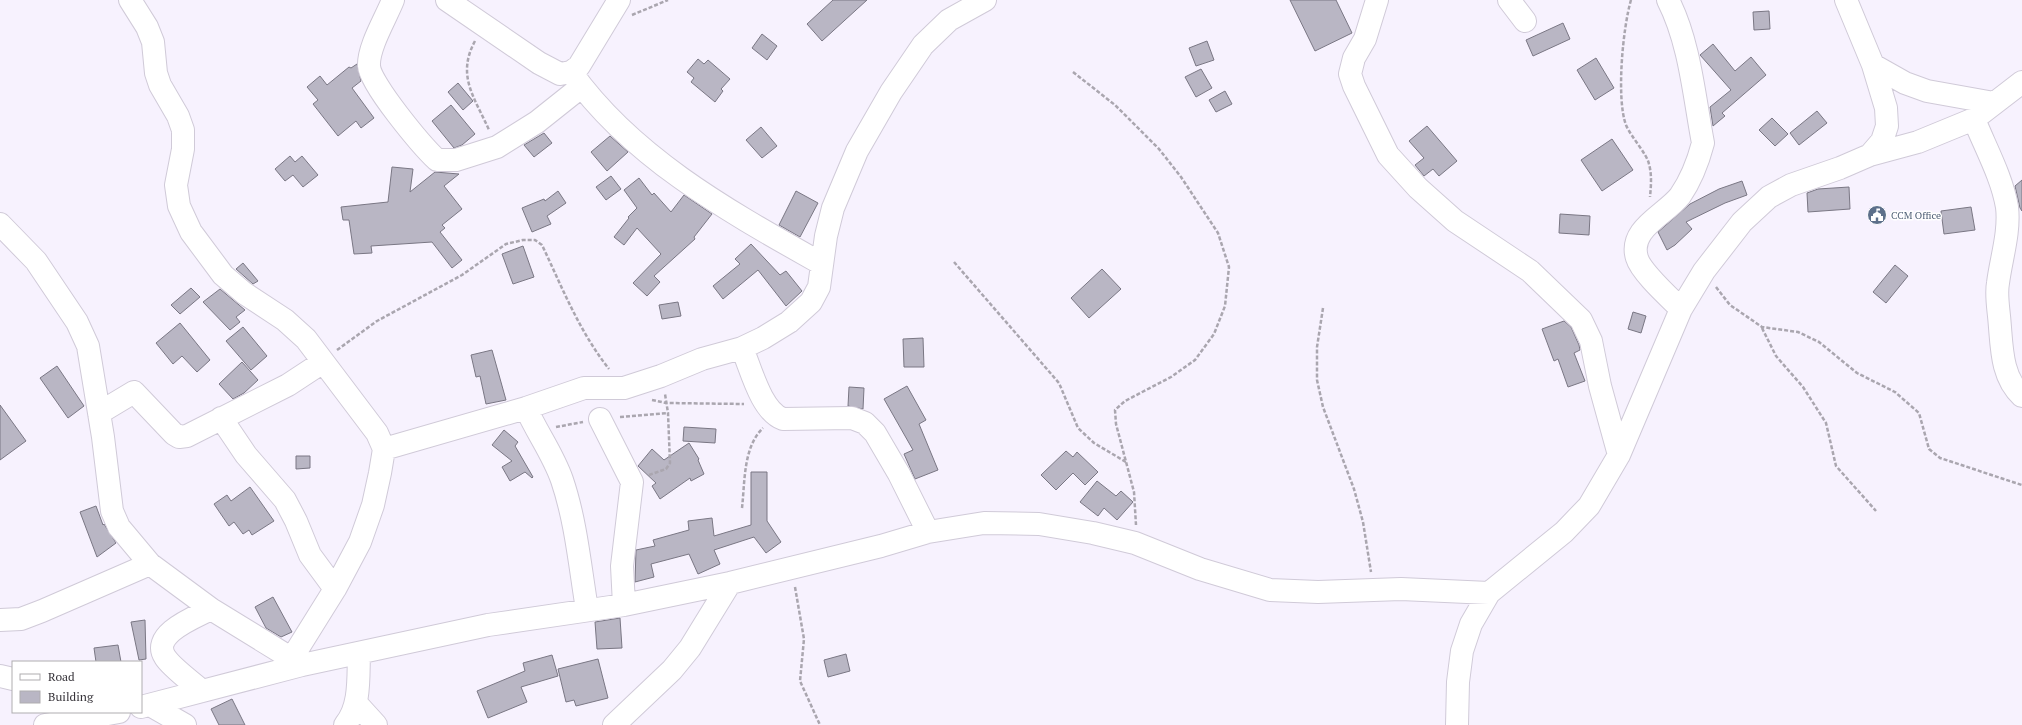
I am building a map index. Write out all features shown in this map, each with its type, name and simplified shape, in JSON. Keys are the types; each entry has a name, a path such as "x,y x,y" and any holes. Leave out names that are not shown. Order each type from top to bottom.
{"street":[{"path":"130,0 147,27 153,42 156,73 160,85 178,116 183,130 184,149 176,185 179,206 191,232 224,275 244,293 290,325 306,339 377,433 384,449 373,505 360,542 297,662"},
{"path":"393,0 373,47 369,66 375,83 424,148 437,160 456,160 497,146 537,122 576,79 579,66 620,0"},
{"path":"447,0 539,64 560,74 576,79 639,145 670,171 707,196 822,264"},
{"path":"384,449 526,408 584,388 624,388 661,376 702,359 742,348 763,338 789,322 811,302 819,288 826,236 833,208 857,151 890,92 923,45 948,20 985,0"},
{"path":"1377,0 1372,20 1365,39 1354,58 1350,74 1354,86 1388,155 1418,188 1455,221 1530,271 1581,320 1591,341 1600,386 1619,455"},
{"path":"1509,0 1525,21"},
{"path":"1668,0 1674,12 1682,36 1703,143 1699,159 1687,186 1668,209 1648,224 1638,236 1635,248 1637,259 1646,272 1681,309"},
{"path":"1846,0 1873,65 1886,108 1887,126 1882,141 1870,155"},
{"path":"1873,65 1905,83 1927,91 1994,103"},
{"path":"1457,725 1458,682 1462,651 1471,624 1489,593 1564,532 1589,506 1619,455 1681,309 1704,271 1742,222 1769,197 1791,185 1840,168 1870,155 1918,142 1974,119 2022,82"},
{"path":"1974,119 2003,192 2007,207 2008,221 1997,285 1998,305 2003,360 2015,390 2022,396"},
{"path":"0,224 36,261 77,322 88,346 99,413 112,511 119,527 150,564 211,609 297,662"},
{"path":"742,348 770,410 783,419 852,418 865,423 875,433 899,474 928,532"},
{"path":"99,413 134,392 174,434 179,437 187,436 288,385 323,362"},
{"path":"526,408 536,430 554,458 562,480 571,514 587,609"},
{"path":"221,418 246,455 285,500 296,521 310,555 335,589"},
{"path":"600,419 632,482 622,566 624,605"},
{"path":"145,706 202,691 297,662 359,653 488,625 587,609 624,605 730,583 881,546 928,532 984,523 1021,523 1093,533 1135,543 1200,569 1270,590 1318,592 1436,590 1489,593"},
{"path":"0,620 21,619 150,564"},
{"path":"614,725 672,670 690,648 730,583"},
{"path":"202,691 165,657 162,649 163,642 170,631 211,609"},
{"path":"345,725 349,720 356,702 359,653"},
{"path":"0,676 12,679"},
{"path":"356,702 376,725"},
{"path":"145,706 185,725"},
{"path":"45,725 112,713"}],"path":[{"path":"1631,0 1625,21 1622,103 1626,124 1636,144 1649,162 1651,177 1648,224"},
{"path":"484,25 473,45 467,64 466,76 497,146"},
{"path":"1073,72 1115,106 1163,154 1181,177 1218,233 1229,267 1225,306 1214,334 1195,360 1171,377 1125,400 1115,410 1116,424 1135,506 1137,520 1135,543"},
{"path":"323,362 377,321 462,275 506,244 523,240 535,240 542,245 561,290 574,315 603,362 624,388 639,397 666,403 770,410 750,448 742,508"},
{"path":"954,262 1059,383 1078,428 1094,443 1126,462"},
{"path":"1704,271 1730,305 1762,327 1798,332 1819,342 1858,373 1895,392 1919,413 1930,449 1940,458 2022,485"},
{"path":"1323,308 1317,347 1317,380 1323,407 1354,489 1363,522 1374,590"},
{"path":"1762,327 1776,356 1802,387 1826,423 1836,466 1876,511"},
{"path":"632,482 669,467 666,403"},
{"path":"791,567 804,639 800,681 820,725"}],"building":[{"path":"833,0 867,0 822,41 807,24"},
{"path":"1290,0 1336,0 1352,33 1315,51"},
{"path":"1769,11 1770,29 1754,30 1753,12"},
{"path":"1563,23 1570,39 1533,56 1526,40"},
{"path":"762,34 777,46 767,60 752,48"},
{"path":"1207,41 1214,60 1196,66 1189,48"},
{"path":"1713,44 1735,71 1751,57 1766,75 1722,113 1725,116 1713,126 1710,107 1731,90 1700,55"},
{"path":"1596,58 1614,88 1595,100 1577,70"},
{"path":"698,59 704,64 708,60 730,79 721,89 723,91 715,102 691,82 694,78 687,72"},
{"path":"357,64 361,81 352,88 374,118 361,128 356,121 338,136 313,104 318,100 307,87 320,76 327,85 349,67 351,68"},
{"path":"1201,69 1212,88 1196,97 1185,77"},
{"path":"458,83 473,101 463,110 448,92"},
{"path":"1225,91 1232,104 1216,112 1209,100"},
{"path":"451,105 475,134 462,145 454,148 432,121"},
{"path":"1817,111 1827,123 1799,145 1790,133"},
{"path":"1772,118 1788,134 1775,146 1759,130"},
{"path":"1427,126 1457,161 1439,176 1433,169 1424,176 1415,165 1424,158 1409,141"},
{"path":"761,127 777,146 762,158 746,140"},
{"path":"544,133 552,143 534,157 524,145"},
{"path":"610,136 628,152 607,171 591,152"},
{"path":"1612,139 1633,170 1602,191 1581,160"},
{"path":"290,156 295,162 302,156 318,175 303,187 293,175 285,181 275,169"},
{"path":"392,167 413,169 410,192 435,172 459,174 444,186 462,209 442,225 445,228 440,232 462,260 452,268 432,242 371,246 372,253 354,254 349,220 343,220 341,207 388,202"},
{"path":"611,176 621,189 606,200 596,187"},
{"path":"639,178 652,195 654,193 671,212 684,195 712,214 694,237 695,239 654,276 660,282 647,296 633,283 661,254 637,228 624,245 614,237 629,218 628,217 637,208 624,190"},
{"path":"2022,180 2022,211 2015,186"},
{"path":"1742,181 1747,195 1725,203 1686,222 1692,229 1675,245 1667,250 1658,232 1690,204 1719,189"},
{"path":"1849,187 1850,209 1808,212 1807,193 1818,189"},
{"path":"558,191 566,203 547,216 551,224 532,232 522,208 544,199 545,201"},
{"path":"796,191 818,203 800,237 779,225"},
{"path":"1971,207 1975,230 1944,234 1941,211"},
{"path":"1560,214 1590,216 1589,235 1559,233"},
{"path":"751,244 780,275 786,271 802,291 786,306 758,270 723,299 713,286 740,264 735,259"},
{"path":"523,246 534,277 513,284 502,254"},
{"path":"243,263 258,281 253,284 236,269"},
{"path":"1895,265 1908,276 1886,303 1873,292"},
{"path":"1102,269 1121,289 1089,318 1071,298"},
{"path":"191,288 200,297 180,314 171,305"},
{"path":"220,289 245,310 236,317 240,322 230,330 203,302"},
{"path":"678,302 681,316 662,319 659,305"},
{"path":"1633,312 1646,316 1641,333 1628,329"},
{"path":"1564,321 1571,327 1579,345 1580,350 1574,353 1585,381 1568,387 1558,359 1554,361 1542,329"},
{"path":"180,323 210,360 197,372 182,356 173,364 156,343"},
{"path":"243,327 267,356 251,370 226,341"},
{"path":"923,338 924,367 904,367 903,339"},
{"path":"492,350 506,400 486,404 480,376 476,377 471,355"},
{"path":"242,362 258,380 244,393 233,399 219,384"},
{"path":"57,366 84,406 68,418 40,378"},
{"path":"907,386 926,420 919,424 938,470 915,479 904,454 913,450 884,399"},
{"path":"849,387 864,388 863,409 848,406"},
{"path":"0,405 26,441 0,460"},
{"path":"684,427 716,429 715,443 683,441"},
{"path":"504,430 518,442 515,446 533,477 532,478 525,472 510,481 502,467 512,461 492,445"},
{"path":"689,443 699,459 698,460 704,474 691,481 690,478 660,499 652,486 656,483 638,466 652,449 664,460"},
{"path":"1066,451 1073,457 1077,452 1098,472 1085,485 1073,473 1056,490 1041,475"},
{"path":"296,456 310,456 310,468 296,469"},
{"path":"751,472 767,472 767,521 781,542 766,553 754,537 714,550 720,564 698,574 689,554 651,564 654,577 635,582 636,550 655,546 653,540 689,530 688,521 712,518 714,536 751,525"},
{"path":"1097,481 1116,496 1121,491 1133,502 1117,520 1104,508 1098,516 1080,502"},
{"path":"250,487 274,521 252,535 249,530 243,534 234,522 229,526 214,504 227,495 231,501"},
{"path":"96,506 103,525 104,524 116,543 97,557 80,512"},
{"path":"273,597 292,632 281,637 266,628 255,607"},
{"path":"620,618 622,648 597,649 595,622"},
{"path":"145,620 146,659 139,660 131,622"},
{"path":"118,645 121,661 96,661 94,648"},
{"path":"846,654 850,671 828,677 824,660"},
{"path":"552,655 558,676 521,687 527,702 488,718 477,691 525,671 523,663"},
{"path":"598,659 608,698 576,706 574,700 566,702 558,669"},
{"path":"232,699 245,725 219,725 211,709"}],"place":[{"name":"CCM Office","path":"1877,215"}]}
